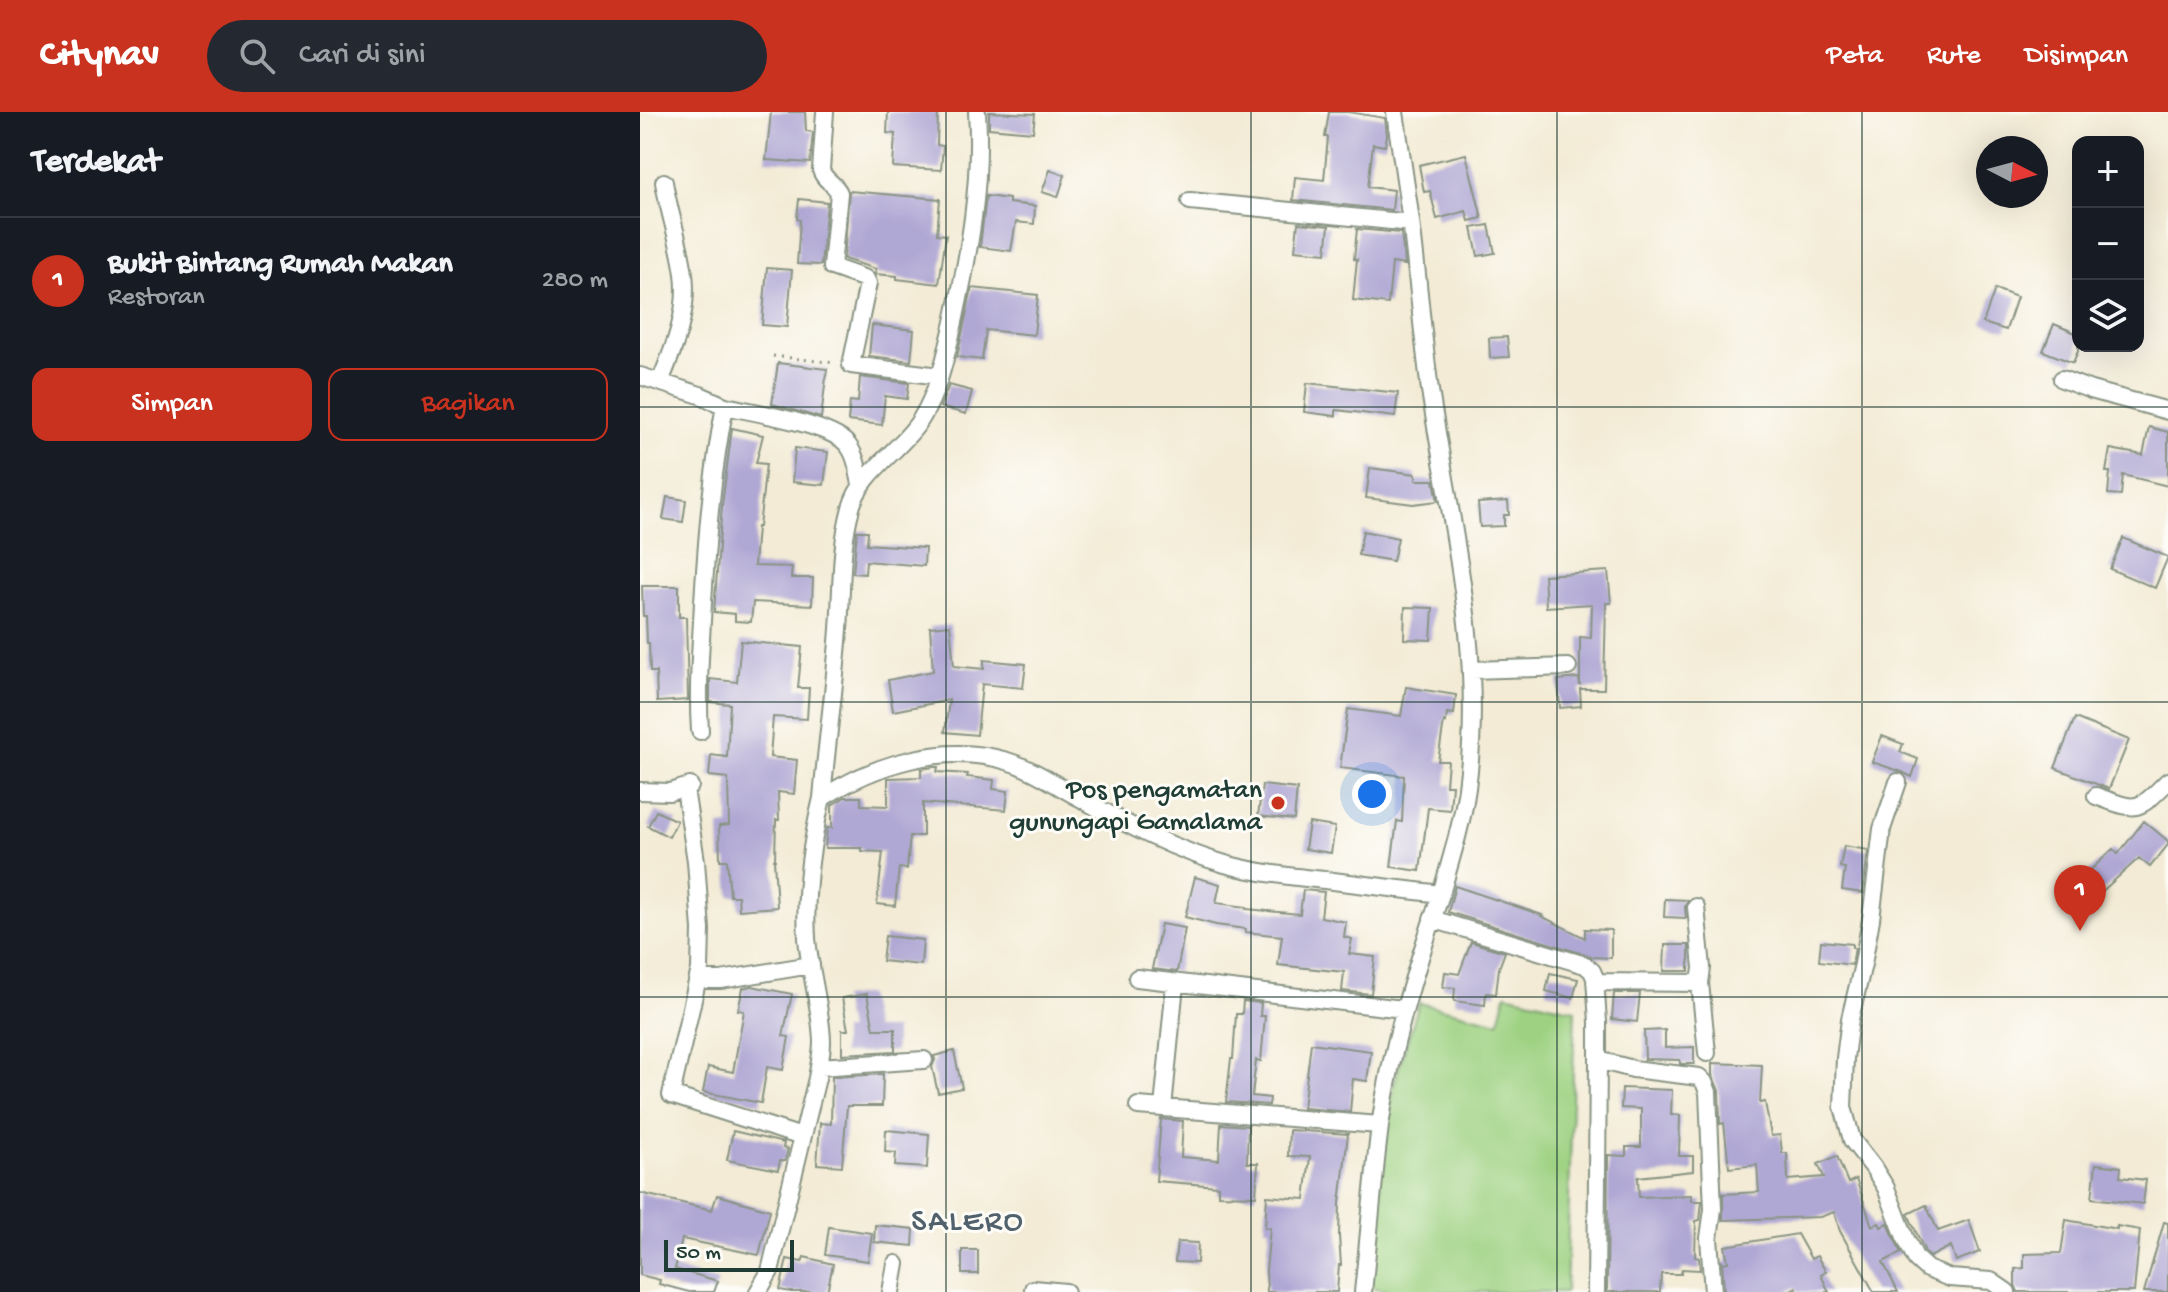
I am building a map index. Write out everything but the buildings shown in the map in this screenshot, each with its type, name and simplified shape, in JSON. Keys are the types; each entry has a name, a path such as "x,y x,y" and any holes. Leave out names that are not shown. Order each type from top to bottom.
{"street":[{"path":"825,112 821,170 824,178 839,193 832,267 866,279 868,283 851,365 940,376"},
{"path":"758,1292 770,1271 822,1046 807,937 809,860 822,798 844,548 851,509 861,484 919,423 931,403 940,376 963,280 971,227 978,175 977,112"},
{"path":"1363,1292 1380,1125 1403,1009 1454,848 1467,790 1471,740 1472,670 1461,573 1427,370 1395,112"},
{"path":"660,382 684,313 684,275 664,182"},
{"path":"1190,201 1411,223"},
{"path":"640,376 725,406 835,435 846,442 852,452 861,484"},
{"path":"2062,379 2168,411"},
{"path":"700,731 698,686 713,467 725,406"},
{"path":"1472,670 1568,667"},
{"path":"822,798 842,785 925,756 961,754 1006,760 1034,771 1167,843 1224,863 1270,874 1441,894"},
{"path":"2096,796 2134,808 2141,806 2168,781"},
{"path":"1898,782 1882,829 1871,919 1850,1019 1843,1107 1852,1140 1886,1188 1916,1259 1927,1269 1950,1278 1991,1281 2007,1292"},
{"path":"640,791 670,792 688,787 696,861 700,969 671,1095 802,1137"},
{"path":"1696,907 1707,1053"},
{"path":"1432,919 1585,965 1592,971 1598,1022 1596,1292"},
{"path":"698,980 721,980 811,965"},
{"path":"1137,978 1403,1009"},
{"path":"1595,982 1700,983"},
{"path":"1163,1108 1175,984"},
{"path":"819,1067 924,1060"},
{"path":"1598,1060 1633,1069 1699,1077 1704,1082 1708,1092 1712,1169 1713,1209 1709,1238 1713,1292"},
{"path":"1138,1106 1380,1125"},
{"path":"891,1292 896,1264"},
{"path":"1033,1289 1066,1292"}],"path":[{"path":"773,356 851,365"}],"green space":[{"path":"1506,994 1575,1010 1566,1292 1398,1292 1362,1286 1394,1084 1419,1003 1499,1022"}],"place":[{"name":"Pos pengamatan gunungapi Gamalama","path":"1278,803"},
{"name":"Bukit Bintang Rumah Makan","path":"2080,931"}],"district":[{"name":"SALERO","path":"968,1218"}]}
